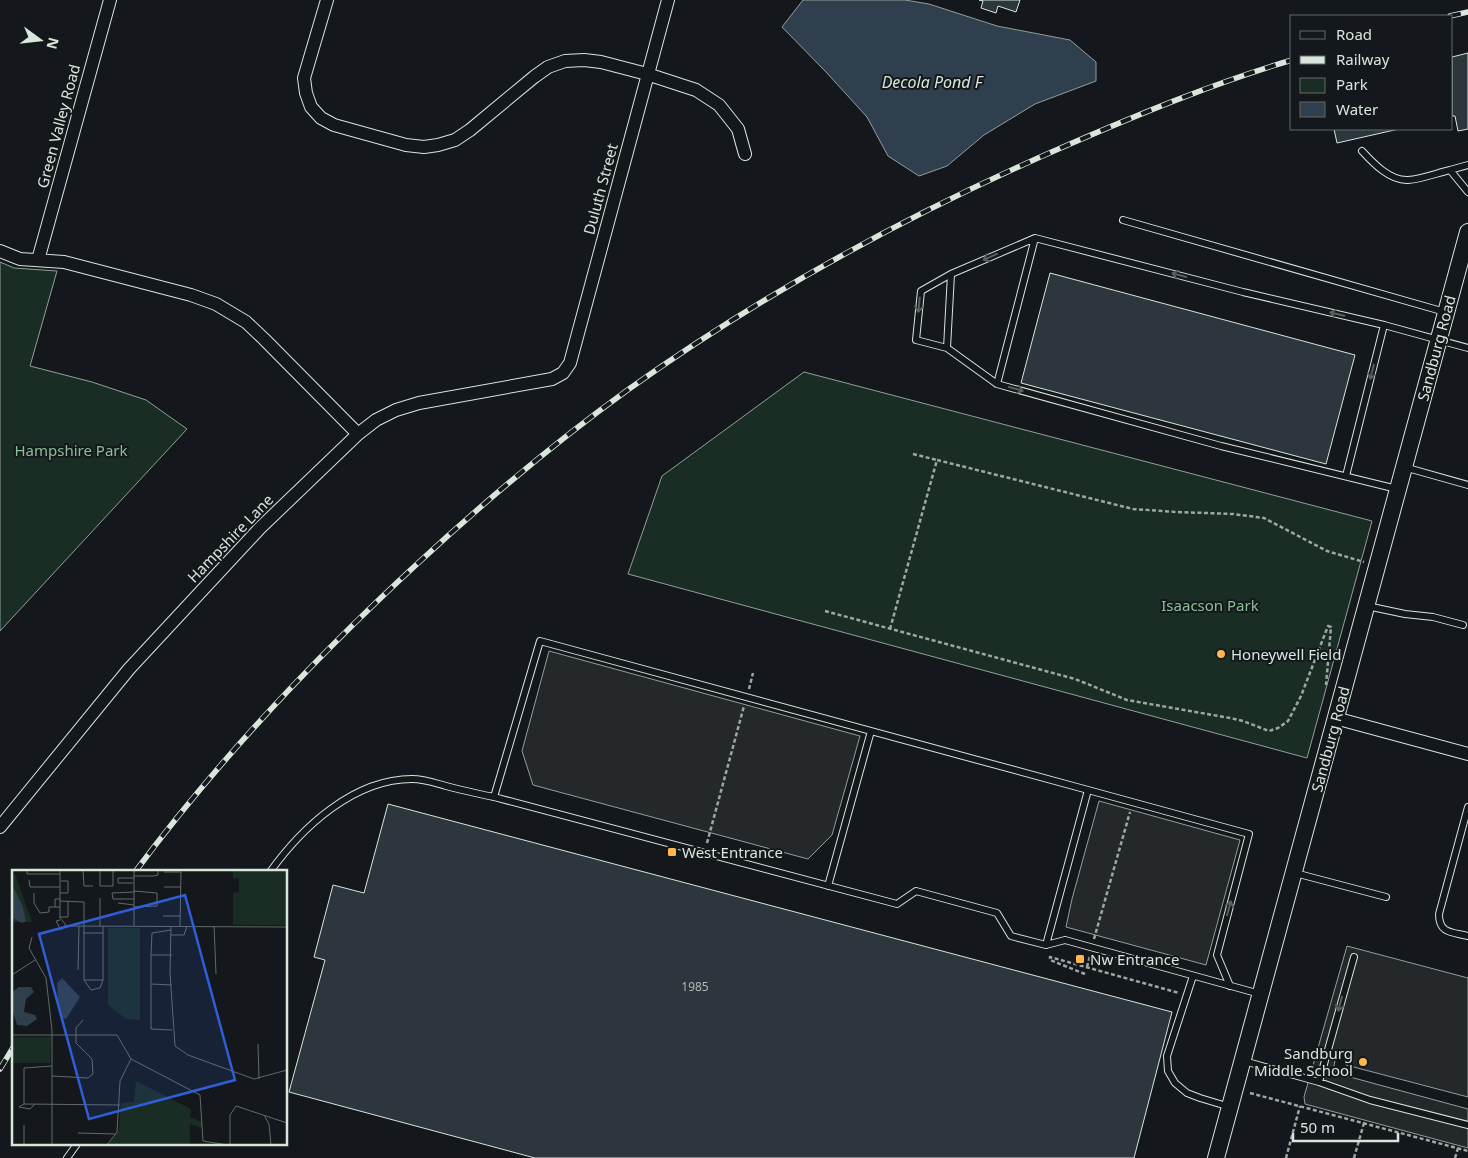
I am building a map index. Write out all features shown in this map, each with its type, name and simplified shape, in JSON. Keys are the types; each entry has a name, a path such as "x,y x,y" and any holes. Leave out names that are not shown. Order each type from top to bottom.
{"street":[{"name":"Green Valley Road","path":"38,260 110,0"},
{"path":"326,0 304,78 306,93 311,107 321,118 334,125 406,145 438,146 455,140 470,130 534,76 548,67 566,61 584,60 601,62 647,74 696,90 719,105 738,129 745,154"},
{"name":"Duluth Street","path":"552,380 563,373 570,363 668,0"},
{"name":"Sandburg Road","path":"1216,1158 1468,232"},
{"path":"0,251 20,259 64,262 191,295 216,304 246,322 358,434"},
{"name":"Hampshire Lane","path":"0,827 129,669 260,528 358,434 376,420 396,410 419,403 552,380"},
{"path":"1335,718 1468,754"}],"lane":[{"path":"1362,151 1373,163 1400,179 1408,180 1468,165"},
{"path":"1450,170 1468,192"},
{"path":"1123,220 1446,312"},
{"path":"997,384 1035,238"},
{"path":"1398,489 1221,446 997,384 947,348 916,340 921,291 951,274 1035,238 1244,292 1384,325 1468,348"},
{"path":"947,348 951,274"},
{"path":"1346,476 1384,325"},
{"path":"1404,467 1468,486"},
{"path":"1366,606 1405,614 1434,617 1463,625"},
{"path":"494,797 540,641 1249,834 1217,956 1230,986"},
{"path":"828,886 871,731"},
{"path":"272,870 311,825 340,802 383,782 412,779 423,780 898,904 916,891 997,913 1011,936 1046,945 1065,940 1261,995"},
{"path":"1046,945 1088,790"},
{"path":"1468,807 1439,920 1445,930 1468,936"},
{"path":"1294,873 1386,897"},
{"path":"1319,1082 1354,957"},
{"path":"1193,976 1167,1056 1168,1072 1175,1083 1187,1093 1230,1107"},
{"path":"1243,1061 1319,1082 1370,1100 1468,1125"},
{"path":"68,1158 76,1146"}],"path":[{"path":"912,454 1133,510 1233,514 1264,518 1327,551 1377,566"},
{"path":"890,629 937,460"},
{"path":"825,611 1075,679 1127,700 1244,721 1269,731 1278,728 1288,721 1302,696 1328,626 1331,627 1326,685"},
{"path":"703,853 753,673"},
{"path":"1087,966 1130,810"},
{"path":"1085,974 1050,960 1050,957 1180,993"},
{"path":"1235,1089 1468,1151"},
{"path":"1286,1158 1300,1106"},
{"path":"1354,1158 1364,1123"},
{"path":"1455,1158 1458,1148"}],"green space":[{"name":"Hampshire Park","path":"0,262 14,268 57,271 30,366 92,382 146,400 187,429 0,631"},
{"name":"Isaacson Park","path":"804,372 1372,521 1307,758 628,574 662,476"}],"shaded area":[{"path":"549,651 860,736 832,835 808,859 533,785 522,751"},
{"path":"1099,801 1240,840 1206,965 1066,927"},
{"path":"1347,946 1468,978 1468,1097 1346,1065 1347,1053 1336,1057 1334,1065 1336,1072 1339,1074 1468,1109 1468,1148 1305,1104 1304,1097"}],"water":[{"name":"Decola Pond F","path":"803,0 905,0 929,4 997,26 1070,40 1096,62 1096,81 1035,104 984,135 947,166 919,176 888,156 867,117 782,27"}],"building":[{"path":"979,0 1020,0 1016,12 998,6 996,13 981,8 983,1"},
{"path":"1468,53 1468,129 1458,131 1455,116 1453,116 1453,57"},
{"path":"1334,130 1395,130 1337,143"},
{"path":"1050,273 1355,355 1326,464 1021,383"},
{"path":"388,804 1172,1012 1134,1158 535,1158 289,1092 325,960 314,957 333,885 364,893"}],"railway":[{"path":"1453,15 1468,12"},
{"path":"137,870 167,830 234,750 342,636 468,518 574,430 629,389 732,320 786,288 894,227 950,199 1006,172 1147,111 1290,61"},
{"path":"0,1069 12,1049"}],"place":[{"name":"Honeywell Field","path":"1221,654"},
{"name":"West Entrance","path":"672,852"},
{"name":"Nw Entrance","path":"1080,959"},
{"name":"Sandburg Middle School","path":"1363,1062"}]}
